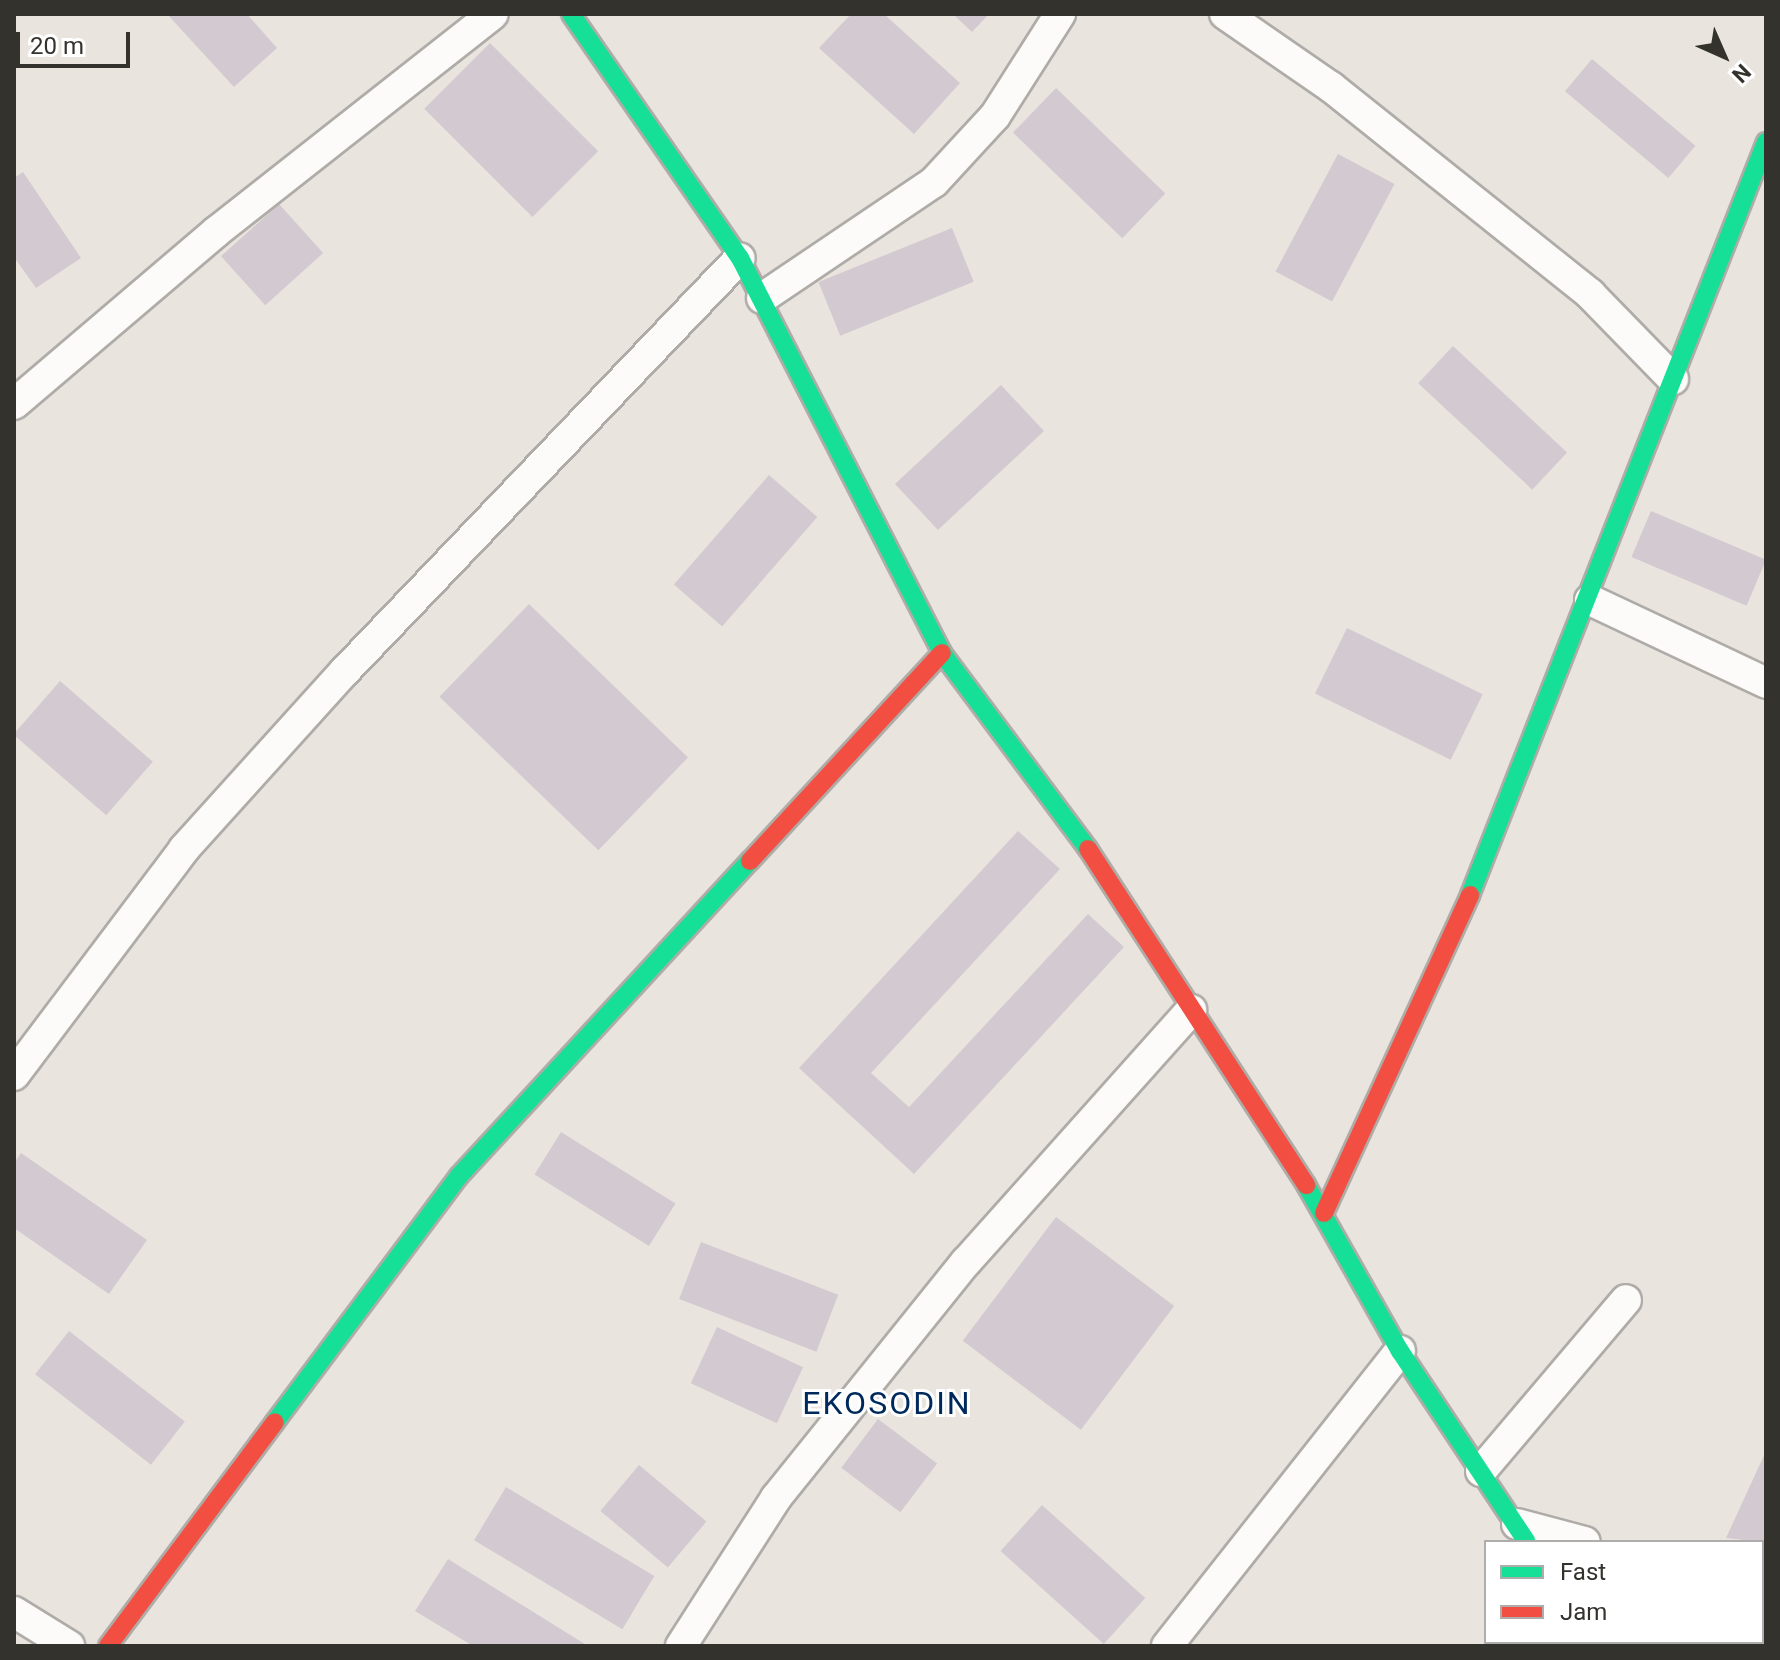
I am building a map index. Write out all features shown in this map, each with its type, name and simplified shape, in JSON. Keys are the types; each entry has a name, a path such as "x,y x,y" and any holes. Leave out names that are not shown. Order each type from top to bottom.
{"street":[{"path":"14,404 216,232 493,14"},
{"path":"571,14 740,258 942,653 1073,825 1324,1213 1400,1351 1522,1533 1571,1540"},
{"path":"762,298 934,182 995,116 1060,14"},
{"path":"1225,14 1331,87 1590,294 1673,379"},
{"path":"1324,1213 1447,953 1590,600 1766,142"},
{"path":"14,1075 184,849 345,671 740,258"},
{"path":"1590,600 1766,683"},
{"path":"108,1646 459,1176 942,653"},
{"path":"681,1646 776,1498 966,1262 1191,1010"},
{"path":"1481,1471 1626,1300"},
{"path":"1167,1646 1400,1351"},
{"path":"14,1612 69,1646"}],"building":[{"path":"167,14 247,14 277,48 234,87"},
{"path":"851,14 884,14 960,83 914,134 819,48"},
{"path":"953,14 989,14 972,32"},
{"path":"490,43 598,151 532,217 424,109"},
{"path":"1592,59 1695,146 1668,178 1565,91"},
{"path":"1056,88 1165,194 1122,238 1013,133"},
{"path":"1338,154 1395,184 1332,301 1276,271"},
{"path":"23,172 81,258 36,288 14,257 14,178"},
{"path":"279,204 323,253 265,305 221,256"},
{"path":"952,228 974,282 840,336 818,282"},
{"path":"1453,346 1567,452 1532,490 1418,383"},
{"path":"1001,385 1044,431 938,530 895,484"},
{"path":"769,475 817,517 722,626 674,584"},
{"path":"1651,511 1766,560 1747,606 1631,557"},
{"path":"529,604 688,758 598,850 439,697"},
{"path":"1347,628 1483,694 1451,760 1315,694"},
{"path":"60,681 153,762 106,815 14,735"},
{"path":"1018,831 1060,869 871,1073 909,1107 1088,914 1124,947 914,1174 799,1068"},
{"path":"561,1132 675,1204 649,1246 535,1174"},
{"path":"21,1153 147,1240 109,1294 14,1228 14,1163"},
{"path":"1056,1217 1174,1306 1081,1430 963,1341"},
{"path":"701,1242 838,1295 816,1352 679,1299"},
{"path":"717,1327 803,1367 777,1423 691,1383"},
{"path":"69,1331 185,1422 151,1465 35,1374"},
{"path":"878,1419 937,1464 900,1512 841,1468"},
{"path":"1766,1451 1766,1556 1764,1540 1726,1538"},
{"path":"639,1465 706,1522 668,1568 600,1511"},
{"path":"506,1487 654,1576 622,1629 474,1540"},
{"path":"1042,1505 1145,1598 1104,1644 1001,1551"},
{"path":"448,1559 588,1646 473,1646 415,1611"}],"traffic: fast":[{"path":"571,14 740,258 942,653 1088,849"},
{"path":"1470,895 1766,142"},
{"path":"275,1422 459,1176 750,861"},
{"path":"1306,1185 1400,1351 1526,1540"}],"traffic: jam":[{"path":"750,861 942,653"},
{"path":"1088,849 1306,1185"},
{"path":"1324,1213 1470,895"},
{"path":"108,1646 275,1422"}],"district":[{"name":"EKOSODIN","path":"887,1403"}]}
